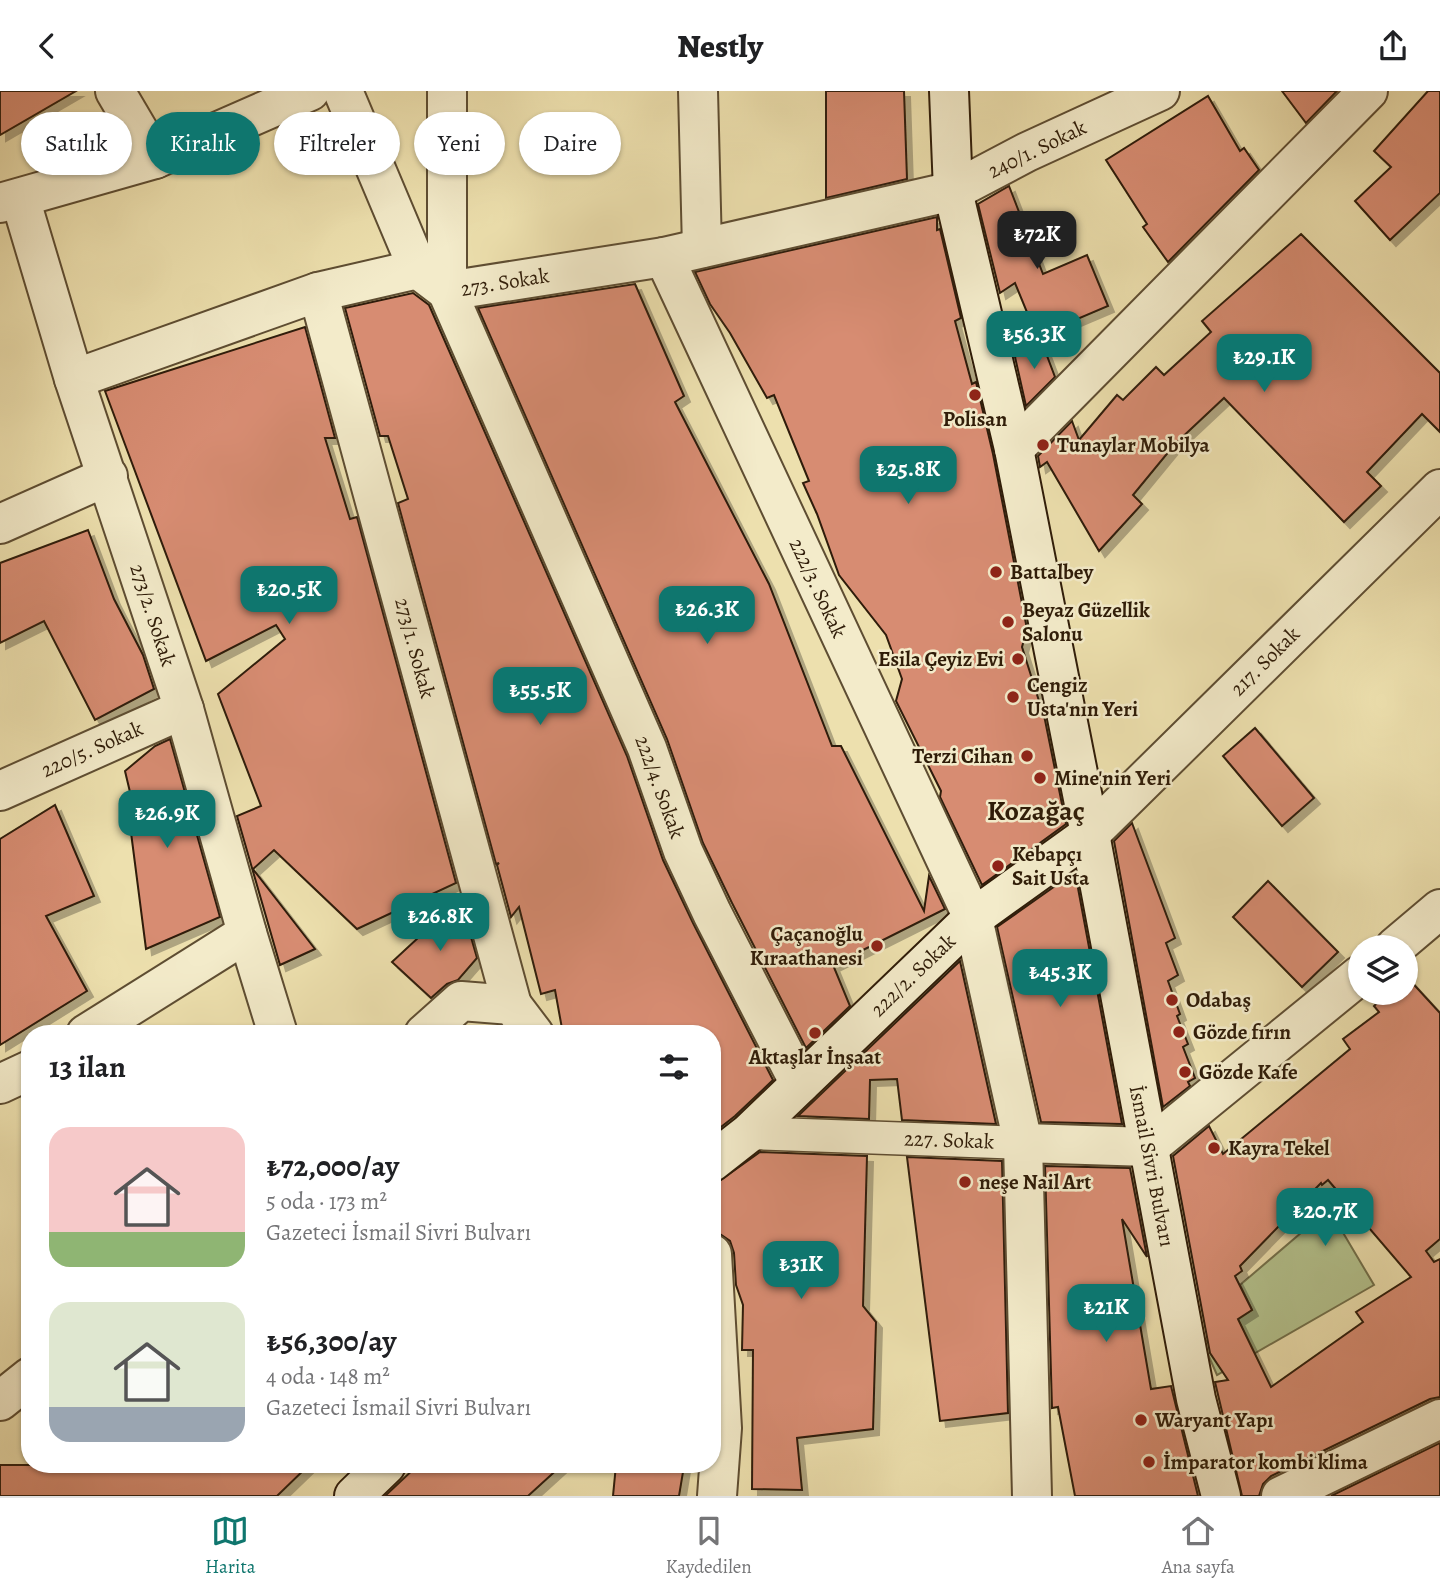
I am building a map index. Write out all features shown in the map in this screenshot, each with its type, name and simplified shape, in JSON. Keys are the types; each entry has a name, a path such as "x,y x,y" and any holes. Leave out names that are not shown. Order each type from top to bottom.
{"street":[{"path":"115,91 146,144"},
{"path":"260,113 310,91"},
{"name":"222/4. Sokak","path":"343,91 433,280 647,748 683,851 800,1084"},
{"path":"433,280 447,91"},
{"path":"698,91 702,248"},
{"name":"İsmail Sivri Bulvarı","path":"949,91 953,191 1014,449 1090,834 1196,1399 1221,1496"},
{"name":"240/1. Sokak","path":"953,191 1027,152 1160,91"},
{"path":"1014,449 1368,91"},
{"path":"10,200 146,162"},
{"name":"273. Sokak","path":"74,379 318,292 664,257 953,191"},
{"name":"273/2. Sokak","path":"10,200 108,476 184,709 275,1025"},
{"name":"222/3. Sokak","path":"664,257 973,918 1023,1143 1032,1496"},
{"name":"273/1. Sokak","path":"318,292 523,1019"},
{"path":"0,524 108,476"},
{"name":"217. Sokak","path":"1090,834 1440,489"},
{"name":"220/5. Sokak","path":"0,791 184,709"},
{"name":"222/2. Sokak","path":"721,1155 749,1133 973,918 1090,834"},
{"path":"1412,935 1438,917"},
{"path":"100,1025 247,933"},
{"path":"1149,1147 1348,985"},
{"name":"273/1. Sokak","path":"434,1025 461,1001 523,1019"},
{"path":"0,1084 21,1074"},
{"name":"227. Sokak","path":"749,1133 1149,1147"},
{"path":"0,1401 21,1384"},
{"path":"721,1411 721,1442"},
{"path":"1281,1496 1440,1419"},
{"path":"354,1496 378,1473"},
{"path":"717,1496 719,1473"}],"green space":[{"path":"1329,1209 1374,1285 1217,1375 1203,1343 1252,1310 1240,1285"}],"building":[{"path":"0,91 76,91 40,112 21,112 21,123 0,135"},
{"path":"826,91 904,91 907,179 826,198"},
{"path":"1282,91 1337,91 1306,123"},
{"path":"1428,91 1440,91 1440,193 1390,240 1355,201 1391,167 1374,151"},
{"path":"1208,96 1240,151 1244,148 1259,170 1168,262 1143,227 1147,224 1106,160"},
{"path":"1009,186 1043,274 1087,255 1108,306 1038,339 1015,283 1000,293 978,204"},
{"path":"937,217 937,230 940,229 961,318 955,321 972,384 976,382 993,454 1027,629 1022,647 1045,720 1066,824 982,885 940,797 941,791 896,701 902,679 886,635 839,575 803,483 809,481 774,395 767,398 710,304 695,272"},
{"path":"1301,234 1440,373 1440,432 1422,414 1367,472 1381,486 1344,522 1224,398 1175,444 1133,495 1142,504 1099,551 1047,462 1040,467 1038,456 1072,421 1079,440 1117,395 1123,400 1156,367 1164,375 1211,332 1202,321"},
{"path":"635,284 684,396 675,402 769,584 832,746 841,746 924,911 929,876 945,909 833,965 850,1006 806,1048 703,843 667,739 478,308"},
{"path":"413,293 429,305 627,756 663,860 773,1080 721,1127 721,1025 561,1025 555,990 541,994 519,907 511,917 497,865 499,863 496,864 398,503 408,499 388,436 380,436 345,308"},
{"path":"305,327 335,438 325,438 350,519 357,517 456,883 357,929 274,850 253,869 315,949 280,965 237,816 261,806 218,694 285,639 276,625 206,661 105,391"},
{"path":"1041,340 1055,377 1026,406 1015,357"},
{"path":"88,530 114,599 143,655 154,689 95,720 44,621 0,643 0,563"},
{"path":"1255,728 1314,798 1282,826 1223,756"},
{"path":"170,739 220,917 146,949 129,817 135,813 125,771 155,746"},
{"path":"55,805 94,896 46,916 87,991 32,1025 21,1025 21,1032 0,1045 0,839"},
{"path":"1132,823 1175,938 1166,943 1178,975 1168,981 1188,1044 1183,1047 1195,1078 1188,1082 1190,1086 1163,1107 1114,841"},
{"path":"1075,872 1122,1124 1041,1122 997,927"},
{"path":"1268,881 1338,952 1302,987 1233,917"},
{"path":"460,899 477,958 458,980 447,984 431,998 392,962"},
{"path":"960,961 996,1124 902,1120 897,1079 870,1080 869,1119 798,1116"},
{"path":"1418,989 1440,1013 1440,1239 1426,1251 1434,1262 1440,1259 1440,1397 1430,1399 1271,1476 1263,1484 1259,1496 1242,1496 1215,1382 1228,1380 1210,1353 1173,1156 1209,1126 1223,1154 1350,1049 1343,1039 1379,1012 1374,1006 1418,1005","holes":["1328,1180 1411,1277 1356,1312 1363,1322 1271,1387 1238,1319 1252,1310 1235,1276 1242,1271 1240,1266 1321,1183 1322,1185"]},
{"path":"760,1152 867,1156 863,1306 876,1322 873,1429 797,1438 802,1490 752,1489 753,1350 742,1350 743,1305 736,1285 734,1253 730,1241 721,1235 721,1180"},
{"path":"907,1157 1002,1161 1008,1413 940,1421"},
{"path":"1045,1166 1130,1168 1147,1257 1122,1219 1151,1389 1171,1386 1198,1496 1075,1496 1058,1407 1052,1408"},
{"path":"1440,1443 1440,1496 1331,1496"},
{"path":"0,1465 21,1465 21,1473 301,1473 277,1496 0,1496"},
{"path":"409,1473 553,1473 528,1496 385,1496"},
{"path":"615,1473 683,1473 679,1496 613,1496"}],"place":[{"name":"Polisan","path":"975,395"},
{"name":"Tunaylar Mobilya","path":"1043,445"},
{"name":"Battalbey","path":"996,572"},
{"name":"Beyaz Güzellik Salonu","path":"1008,622"},
{"name":"Esila Çeyiz Evi","path":"1018,659"},
{"name":"Cengiz Usta'nın Yeri","path":"1013,697"},
{"name":"Terzi Cihan","path":"1027,756"},
{"name":"Mine'nin Yeri","path":"1040,778"},
{"name":"Kebapçı Sait Usta","path":"998,866"},
{"name":"Çaçanoğlu Kıraathanesi","path":"877,946"},
{"name":"Odabaş","path":"1172,1000"},
{"name":"Gözde fırın","path":"1179,1032"},
{"name":"Aktaşlar İnşaat","path":"815,1033"},
{"name":"Gözde Kafe","path":"1185,1072"},
{"name":"Kayra Tekel","path":"1214,1148"},
{"name":"neşe Nail Art","path":"965,1182"},
{"name":"Waryant Yapı","path":"1141,1420"},
{"name":"İmparator kombi klima","path":"1149,1462"}],"district":[{"name":"Kozağaç","path":"1036,811"}]}
